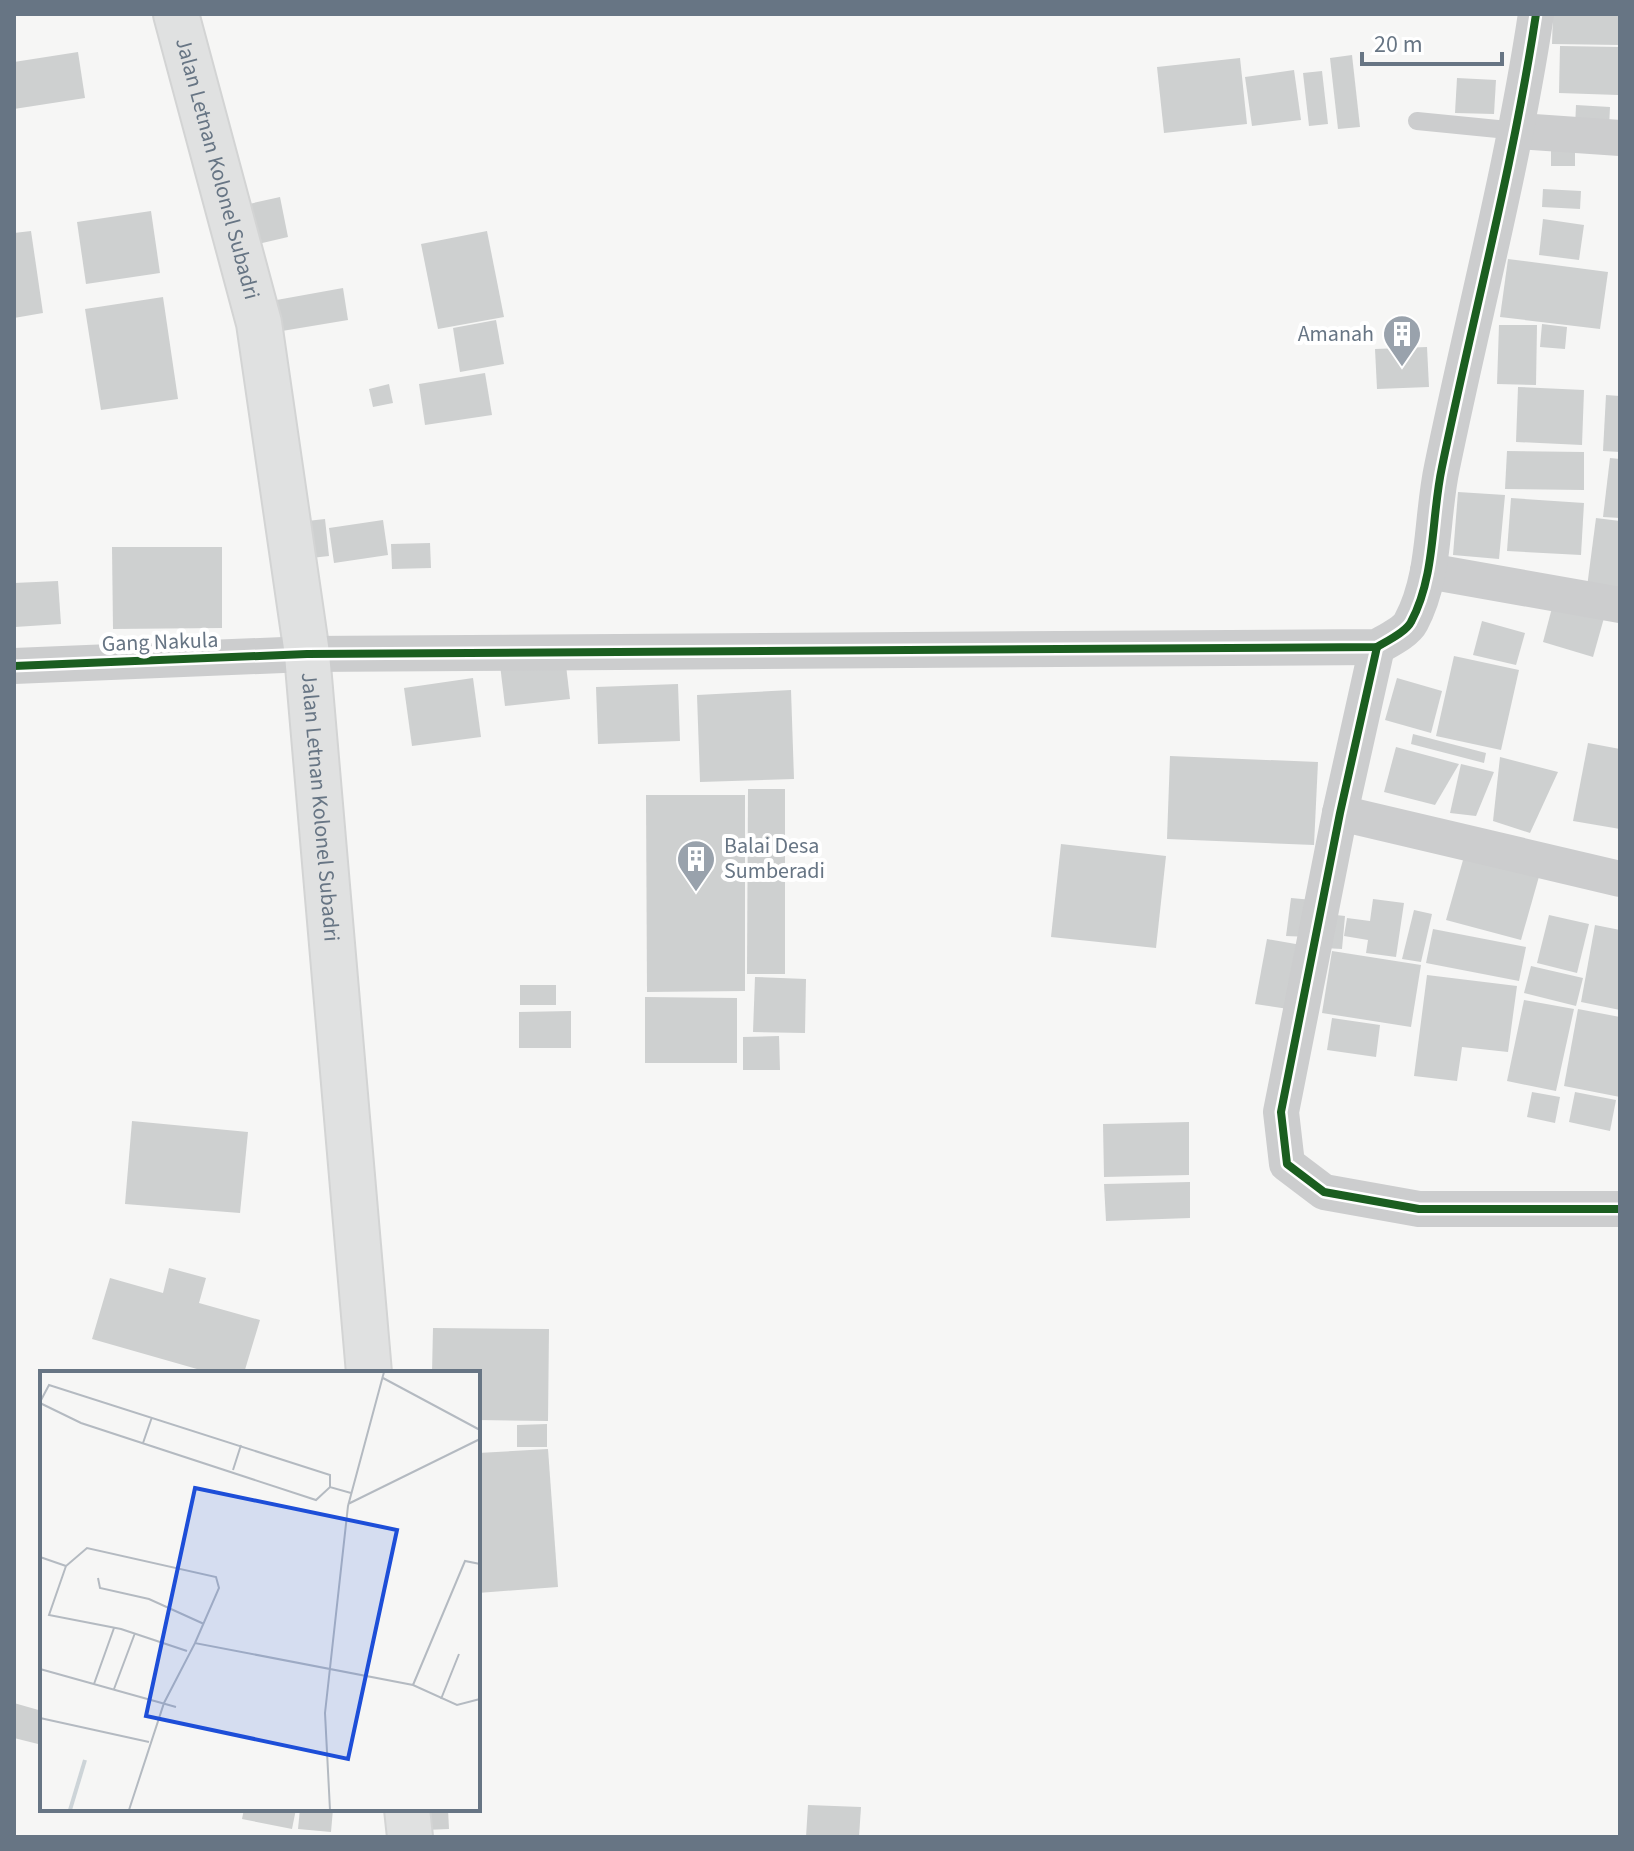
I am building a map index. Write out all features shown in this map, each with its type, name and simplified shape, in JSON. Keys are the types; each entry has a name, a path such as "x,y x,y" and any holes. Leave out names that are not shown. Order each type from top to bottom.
{"main road":[{"name":"Jalan Letnan Kolonel Subadri","path":"176,14 259,323 307,654 369,1371"},
{"path":"407,1811 410,1837"}],"street":[{"path":"1536,14 1518,131 1478,293 1440,473 1428,571 1410,625 1377,647 1340,813 1281,1112 1287,1164 1324,1192 1419,1209 1620,1209"},
{"path":"1518,131 1620,138"},
{"path":"1428,571 1620,605"},
{"name":"Gang Nakula","path":"14,666 307,654 1377,647"},
{"path":"1340,813 1620,879"}],"lane":[{"path":"1417,121 1518,131"}],"building":[{"path":"1553,14 1620,14 1620,45 1552,44"},
{"path":"1560,46 1620,47 1618,95 1559,93"},
{"path":"78,52 85,98 14,109 14,62"},
{"path":"1352,55 1360,127 1338,129 1330,58"},
{"path":"1240,58 1247,124 1164,133 1157,67"},
{"path":"1294,70 1301,120 1252,126 1245,77"},
{"path":"1322,71 1328,124 1309,126 1303,73"},
{"path":"1457,78 1496,80 1494,114 1455,113"},
{"path":"1576,105 1610,107 1609,129 1575,128"},
{"path":"1551,143 1575,143 1575,166 1551,166"},
{"path":"1543,189 1581,191 1580,209 1542,207"},
{"path":"280,197 288,237 258,244 249,204"},
{"path":"151,211 160,273 86,284 77,222"},
{"path":"1543,219 1584,225 1579,260 1539,255"},
{"path":"31,231 43,313 14,318 14,233"},
{"path":"487,231 504,317 438,329 421,244"},
{"path":"1508,259 1608,272 1600,329 1500,317"},
{"path":"343,288 348,320 276,332 271,301"},
{"path":"163,297 178,399 101,410 85,309"},
{"path":"496,320 504,364 460,372 453,328"},
{"path":"1542,324 1567,327 1565,349 1540,347"},
{"path":"1499,325 1537,325 1536,385 1497,384"},
{"name":"Amanah","path":"1427,347 1429,387 1377,389 1375,349"},
{"path":"485,373 492,415 425,425 419,384"},
{"path":"389,384 393,403 373,407 369,389"},
{"path":"1518,387 1584,390 1582,445 1516,442"},
{"path":"1606,395 1620,396 1620,452 1603,451"},
{"path":"1507,451 1584,452 1584,490 1505,489"},
{"path":"1610,458 1620,459 1620,518 1603,517"},
{"path":"1458,492 1505,495 1499,559 1453,555"},
{"path":"1511,498 1584,503 1581,555 1507,551"},
{"path":"1596,518 1620,521 1620,591 1587,587"},
{"path":"325,519 329,556 311,558 307,521"},
{"path":"383,520 388,555 334,563 329,528"},
{"path":"430,543 431,568 392,569 391,544"},
{"path":"112,547 222,547 222,628 113,629"},
{"path":"58,581 61,624 15,627 14,583"},
{"path":"1553,604 1604,618 1593,657 1543,642"},
{"path":"1482,621 1525,633 1516,665 1473,655"},
{"path":"1454,656 1519,670 1501,750 1436,736"},
{"path":"565,657 570,699 505,706 500,665"},
{"path":"473,678 481,737 412,746 404,688"},
{"path":"1397,678 1442,691 1431,733 1385,720"},
{"path":"678,684 680,741 598,744 596,687"},
{"path":"791,690 794,779 700,782 697,695"},
{"path":"1413,734 1486,753 1484,763 1411,744"},
{"path":"1588,743 1620,749 1620,829 1573,821"},
{"path":"1396,747 1459,764 1435,805 1384,792"},
{"path":"1170,756 1318,762 1314,845 1167,839"},
{"path":"1500,757 1558,772 1530,833 1493,821"},
{"path":"1461,764 1494,772 1476,816 1450,813"},
{"path":"748,789 785,789 785,974 747,974"},
{"name":"Balai Desa Sumberadi","path":"646,795 745,795 745,991 647,992"},
{"path":"1061,844 1166,856 1156,948 1051,937"},
{"path":"1465,853 1540,873 1521,940 1446,920"},
{"path":"1291,898 1313,900 1309,937 1286,936"},
{"path":"1373,899 1404,903 1396,957 1366,953 1368,940 1344,936 1347,918 1370,921"},
{"path":"1414,910 1432,914 1421,962 1402,959"},
{"path":"1327,914 1345,916 1342,949 1324,948"},
{"path":"1549,915 1589,924 1577,973 1537,963"},
{"path":"1595,925 1620,930 1620,1010 1581,1002"},
{"path":"1433,929 1526,947 1519,981 1426,963"},
{"path":"1267,939 1307,946 1295,1010 1255,1004"},
{"path":"1332,951 1421,965 1411,1027 1322,1013"},
{"path":"1531,966 1583,978 1576,1006 1524,993"},
{"path":"1427,975 1517,986 1508,1052 1462,1047 1457,1081 1414,1076"},
{"path":"755,977 806,979 805,1033 753,1032"},
{"path":"520,985 556,985 556,1005 520,1005"},
{"path":"645,997 737,998 737,1063 645,1063"},
{"path":"1524,1000 1574,1009 1556,1091 1507,1081"},
{"path":"1578,1009 1620,1017 1620,1097 1564,1086"},
{"path":"571,1011 571,1048 519,1048 519,1012"},
{"path":"1332,1018 1380,1025 1376,1057 1327,1050"},
{"path":"779,1036 780,1070 743,1070 743,1037"},
{"path":"1532,1092 1560,1097 1555,1123 1527,1117"},
{"path":"1575,1092 1616,1100 1610,1131 1569,1122"},
{"path":"132,1121 248,1132 240,1213 125,1204"},
{"path":"1189,1122 1189,1175 1104,1177 1103,1124"},
{"path":"1190,1182 1190,1218 1106,1221 1104,1184"},
{"path":"169,1268 206,1278 199,1303 260,1320 245,1371 204,1371 92,1339 110,1278 163,1293"},
{"path":"433,1328 549,1329 548,1421 480,1420 480,1371 432,1371"},
{"path":"547,1424 547,1447 517,1447 517,1425"},
{"path":"548,1449 558,1587 480,1593 480,1453"},
{"path":"14,1703 40,1710 40,1744 14,1738"},
{"path":"808,1805 861,1807 859,1837 806,1837"},
{"path":"244,1811 296,1811 292,1829 242,1819"},
{"path":"300,1811 333,1811 331,1832 298,1829"},
{"path":"423,1811 448,1811 449,1829 424,1830"}],"cycle path":[{"path":"14,666 307,654 1377,647 1409,626 1425,585 1442,467 1504,185 1536,14"},
{"path":"1377,647 1340,813 1281,1112 1287,1164 1324,1192 1419,1209 1620,1209"}],"place":[{"name":"Amanah","path":"1402,368"},
{"name":"Balai Desa Sumberadi","path":"696,893"}]}
